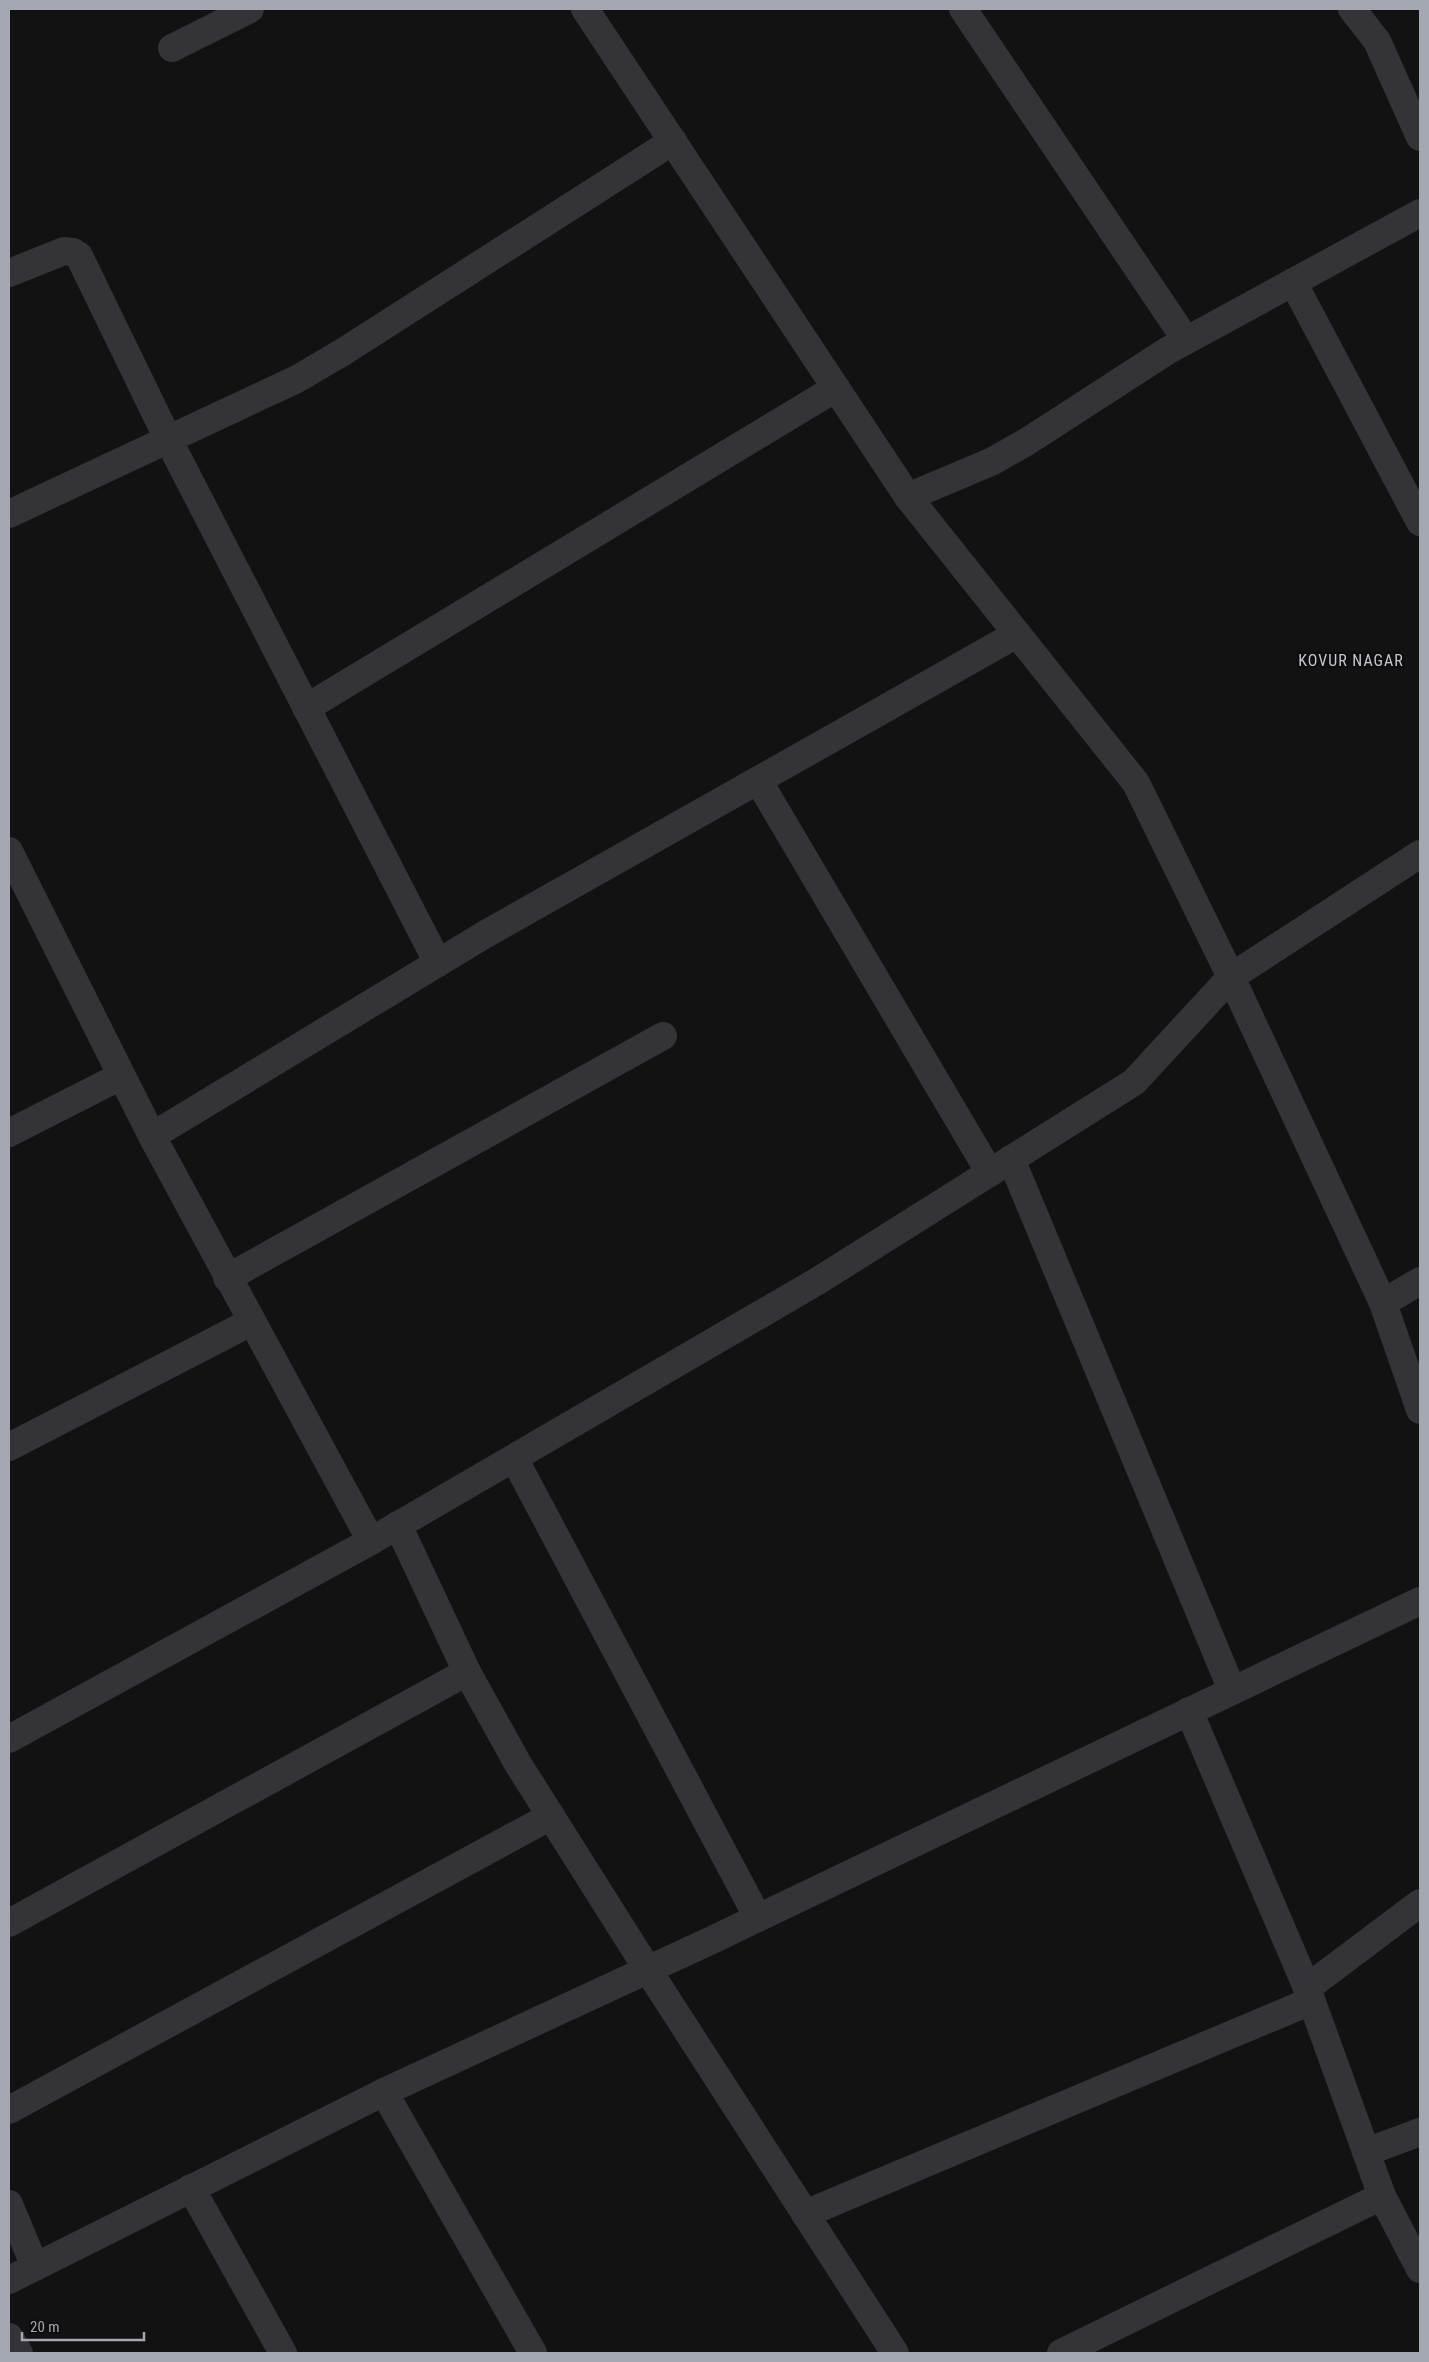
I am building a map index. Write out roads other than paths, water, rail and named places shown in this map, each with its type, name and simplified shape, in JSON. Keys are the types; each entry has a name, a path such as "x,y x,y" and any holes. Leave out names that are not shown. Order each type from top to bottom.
{"street":[{"path":"172,48 250,9"},
{"path":"585,9 908,497 1136,783 1231,977 1383,1303 1420,1410"},
{"path":"963,9 1186,340"},
{"path":"1352,9 1377,41 1420,137"},
{"path":"9,514 297,379 673,141"},
{"path":"908,497 993,461 1028,441 1186,340 1420,213"},
{"path":"9,273 64,251 73,252 79,256 168,439 438,963"},
{"path":"1293,282 1420,522"},
{"path":"306,708 836,388"},
{"path":"152,1136 438,963 1017,634"},
{"path":"758,780 1001,1166 1232,1690"},
{"path":"9,851 152,1136 227,1278 372,1541"},
{"path":"9,1739 372,1541 816,1282 1001,1166 1134,1082 1231,977 1420,854"},
{"path":"227,1278 663,1036"},
{"path":"9,1133 121,1076"},
{"path":"1383,1303 1420,1281"},
{"path":"9,1447 251,1322"},
{"path":"514,1458 758,1918"},
{"path":"398,1525 467,1672 518,1764 648,1970 895,2353"},
{"path":"9,2280 384,2092 758,1918 1420,1601"},
{"path":"9,1923 467,1672"},
{"path":"1189,1711 1309,1995 1382,2196 1420,2269"},
{"path":"9,2110 551,1816"},
{"path":"805,2214 1309,1995 1420,1903"},
{"path":"384,2092 533,2353"},
{"path":"1366,2152 1420,2132"},
{"path":"191,2188 282,2353"},
{"path":"1061,2353 1382,2196"},
{"path":"9,2204 35,2267"},
{"path":"9,2337 19,2353"}],"district":[{"name":"KOVUR NAGAR","path":"1351,660"}]}
